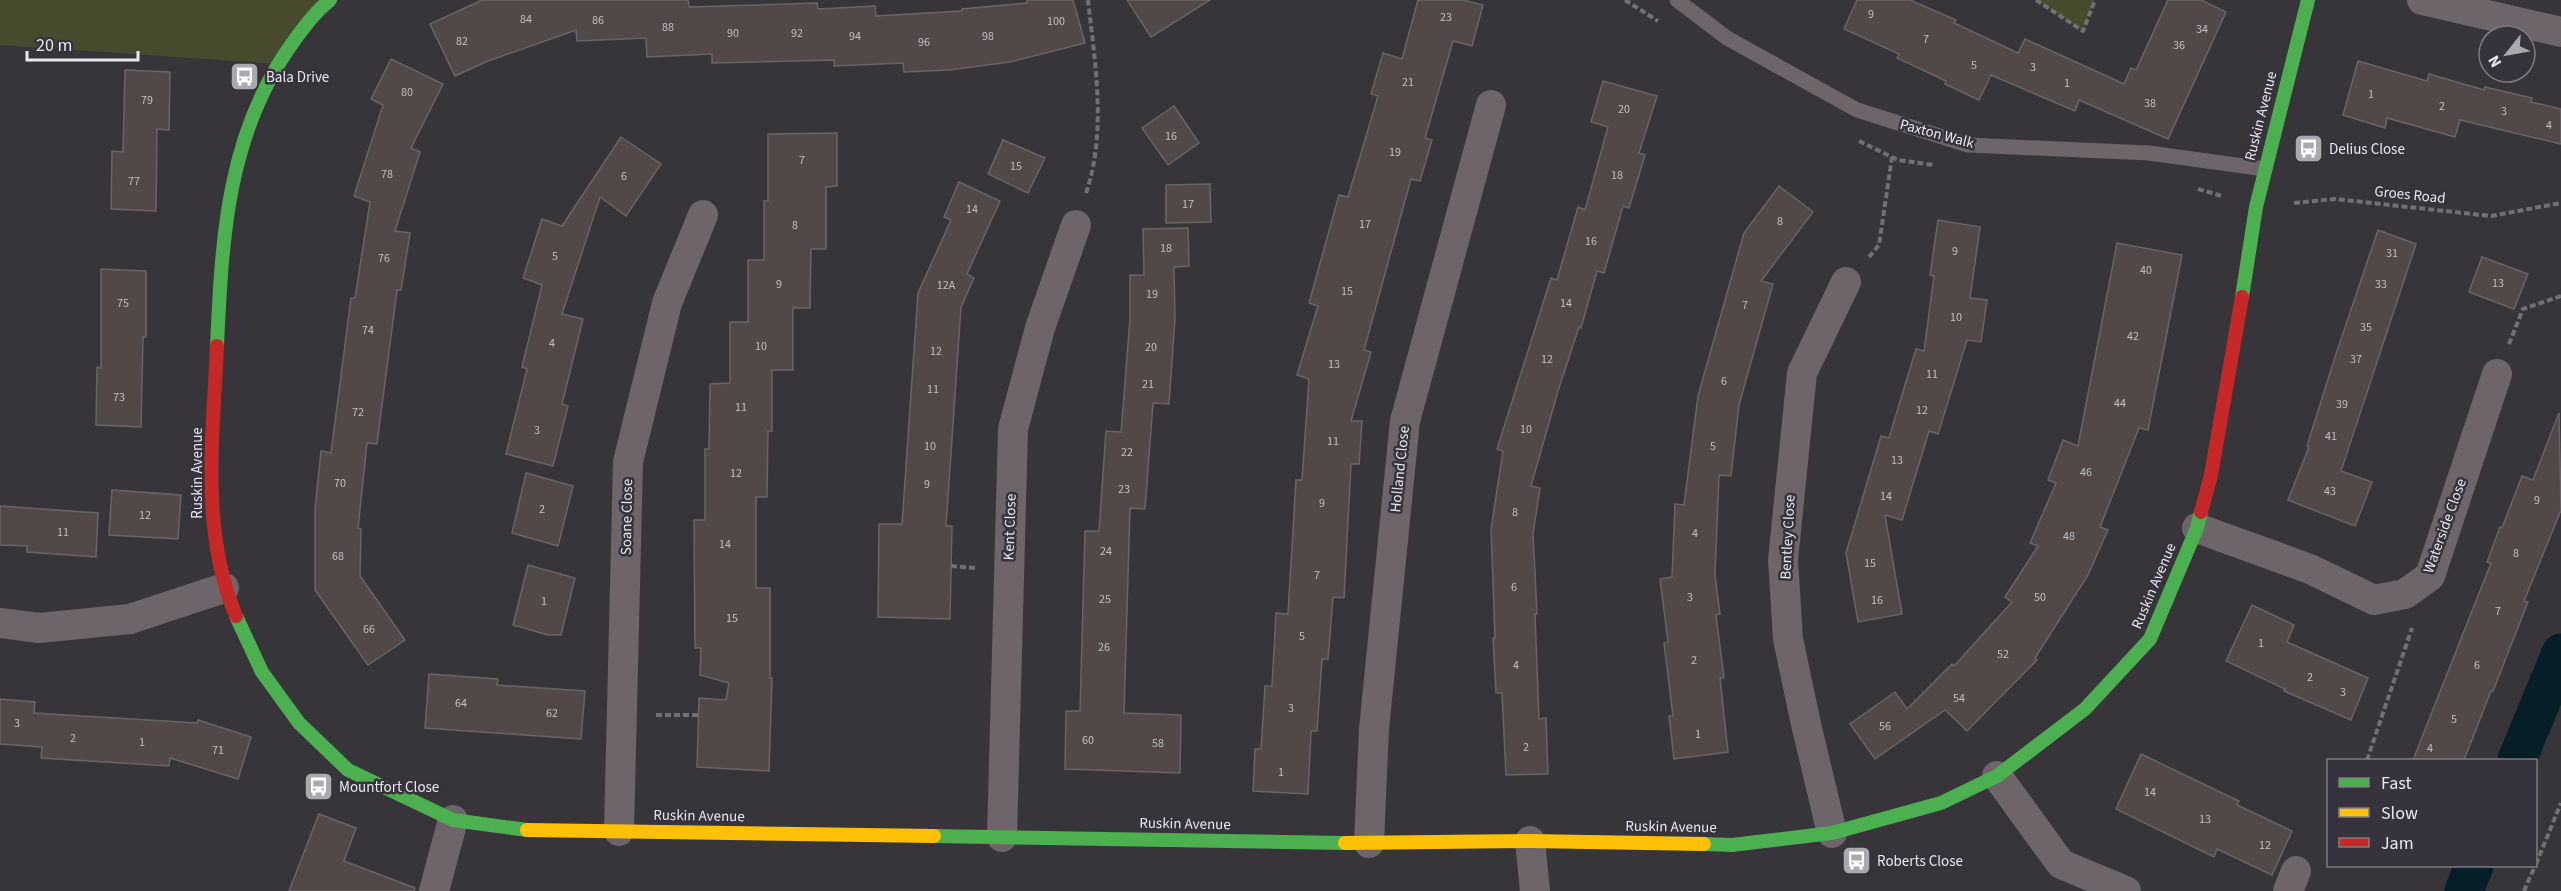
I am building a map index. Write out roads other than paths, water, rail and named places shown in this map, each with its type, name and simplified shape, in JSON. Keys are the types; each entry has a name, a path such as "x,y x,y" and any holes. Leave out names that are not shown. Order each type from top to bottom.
{"street":[{"name":"Ruskin Avenue","path":"330,0 317,10 277,64 255,109 235,166 221,260 211,492 214,534 224,588 242,632 262,672 299,723 348,770 453,820 525,830 1369,843 1530,841 1732,845 1832,833 1941,803 1997,776 2085,709 2150,639 2197,528 2213,464 2236,340 2256,207 2308,0"},
{"path":"2422,0 2561,32"},
{"name":"Holland Close","path":"1369,843 1374,729 1405,422 1491,105"},
{"name":"Soane Close","path":"619,831 628,462 667,303 703,215"},
{"name":"Kent Close","path":"1002,837 1013,429 1040,328 1076,225"},
{"name":"Bentley Close","path":"1832,833 1788,639 1784,560 1802,374 1846,282"},
{"name":"Waterside Close","path":"2197,528 2310,569 2374,600 2405,594 2430,576 2497,374"},
{"path":"0,623 39,628 130,619 224,588"},
{"path":"1997,776 2061,864 2126,891"},
{"path":"434,891 453,820"},
{"path":"1530,841 1535,891"}],"lane":[{"name":"Paxton Walk","path":"1677,0 1727,38 1857,110 1968,145 2149,153 2265,169"}],"waterway":[{"path":"2517,759 2561,653"},
{"path":"2464,891 2474,867"}],"place":[{"name":"Bala Drive","path":"245,77"},
{"name":"Delius Close","path":"2308,149"},
{"name":"Mountfort Close","path":"318,787"},
{"name":"Roberts Close","path":"1856,861"}]}
